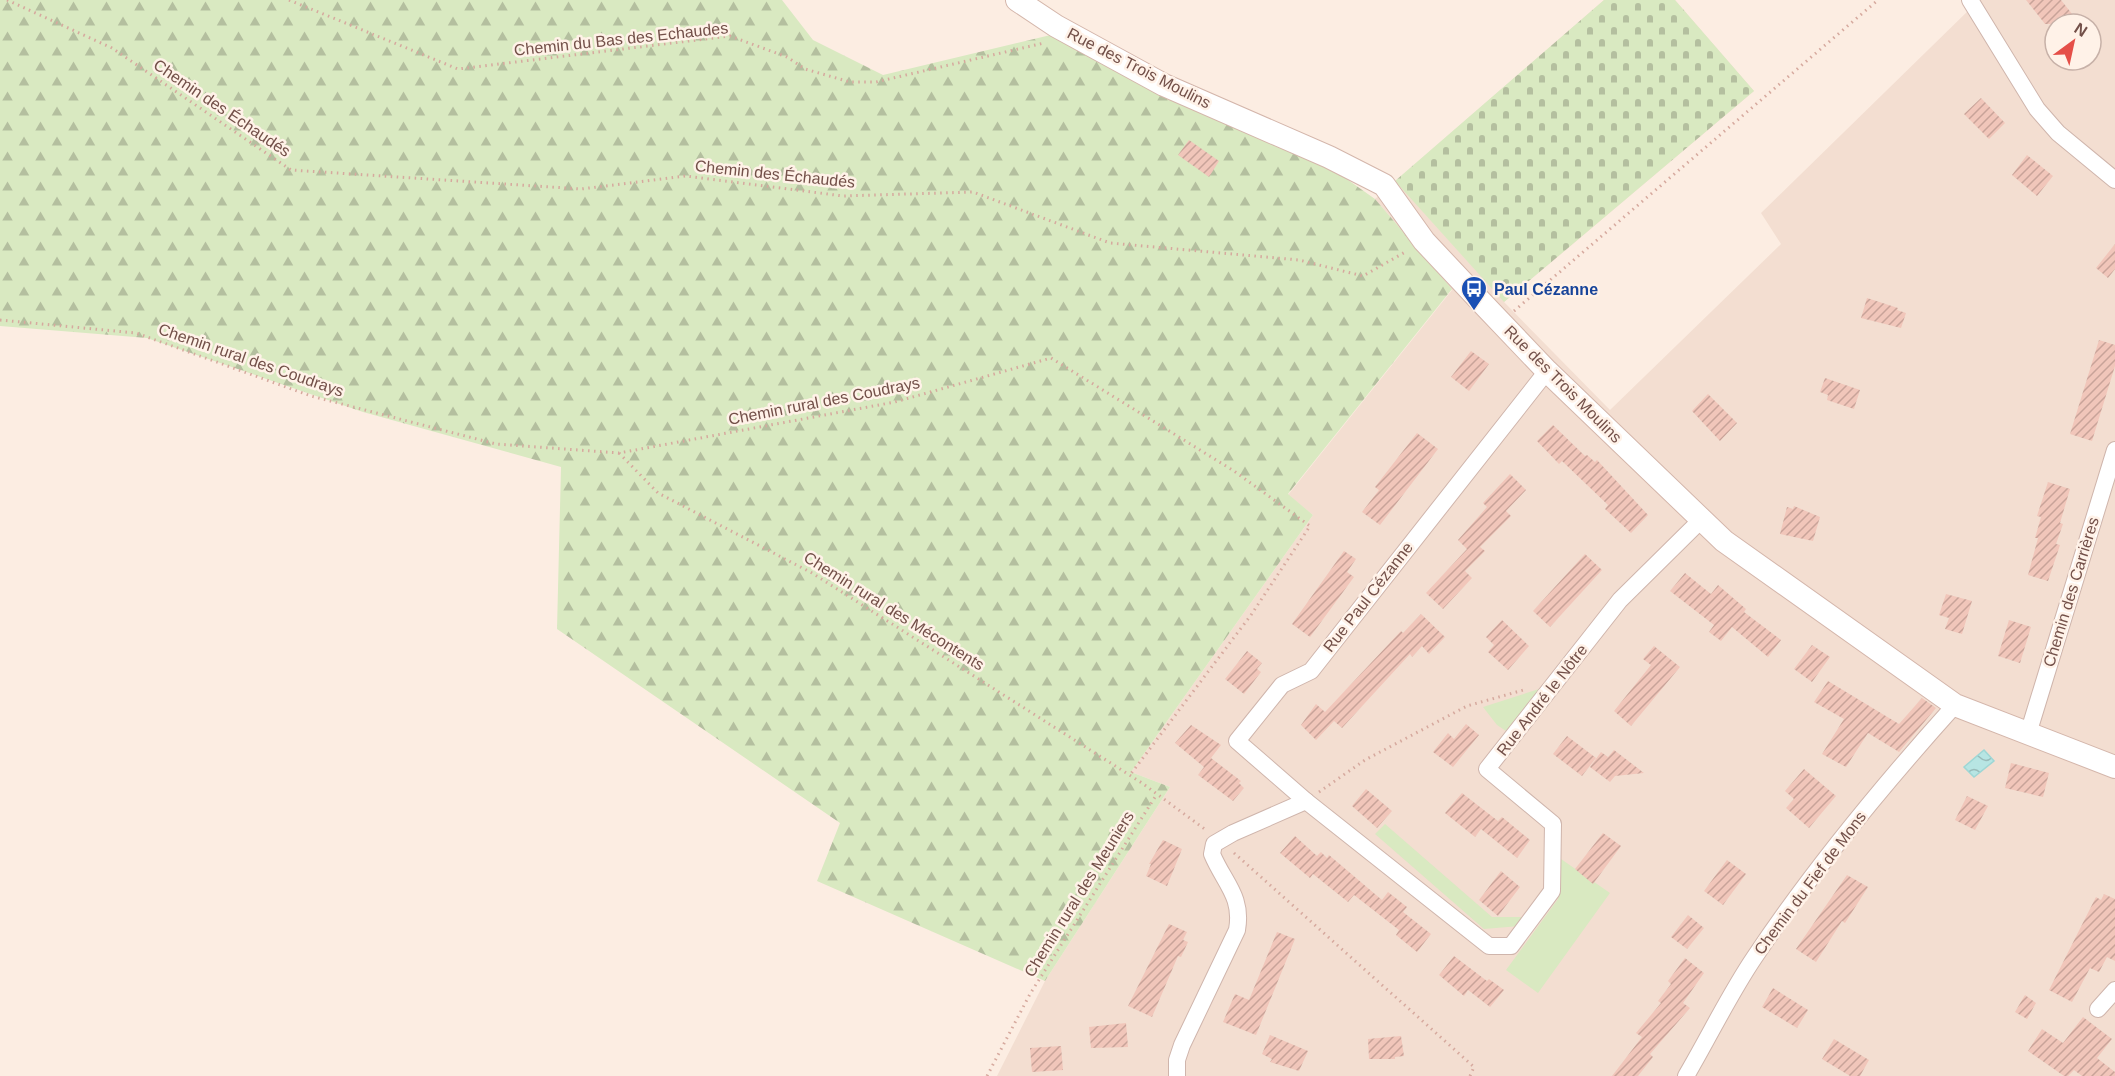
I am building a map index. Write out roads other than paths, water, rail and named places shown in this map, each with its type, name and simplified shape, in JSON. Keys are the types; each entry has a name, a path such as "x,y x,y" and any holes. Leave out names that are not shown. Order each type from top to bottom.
{"street":[{"name":"Rue des Trois Moulins","path":"1017,0 1056,26 1164,85 1329,157 1384,185 1424,241 1547,371 1701,520 1753,563 1955,705 2115,767"},
{"path":"1970,0 2037,109 2066,141 2115,180"},
{"name":"Rue Paul Cézanne","path":"1306,801 1237,741 1282,685 1311,671 1547,371"},
{"name":"Chemin des Carrières","path":"2028,734 2115,450"},
{"name":"Rue André le Nôtre","path":"1306,801 1489,946 1511,946 1552,891 1553,824 1487,769 1620,600 1701,520"},
{"name":"Chemin du Fief de Mons","path":"1686,1076 1753,960 1812,875 1955,705"},
{"path":"1177,1076 1177,1060 1182,1045 1237,930 1240,915 1236,897 1212,854 1214,844 1219,839 1306,801"},
{"path":"2098,1009 2115,990"}],"water":[{"path":"1984,750 1994,761 1974,777 1964,767"}],"place":[{"name":"Paul Cézanne","path":"1474,312"}]}
